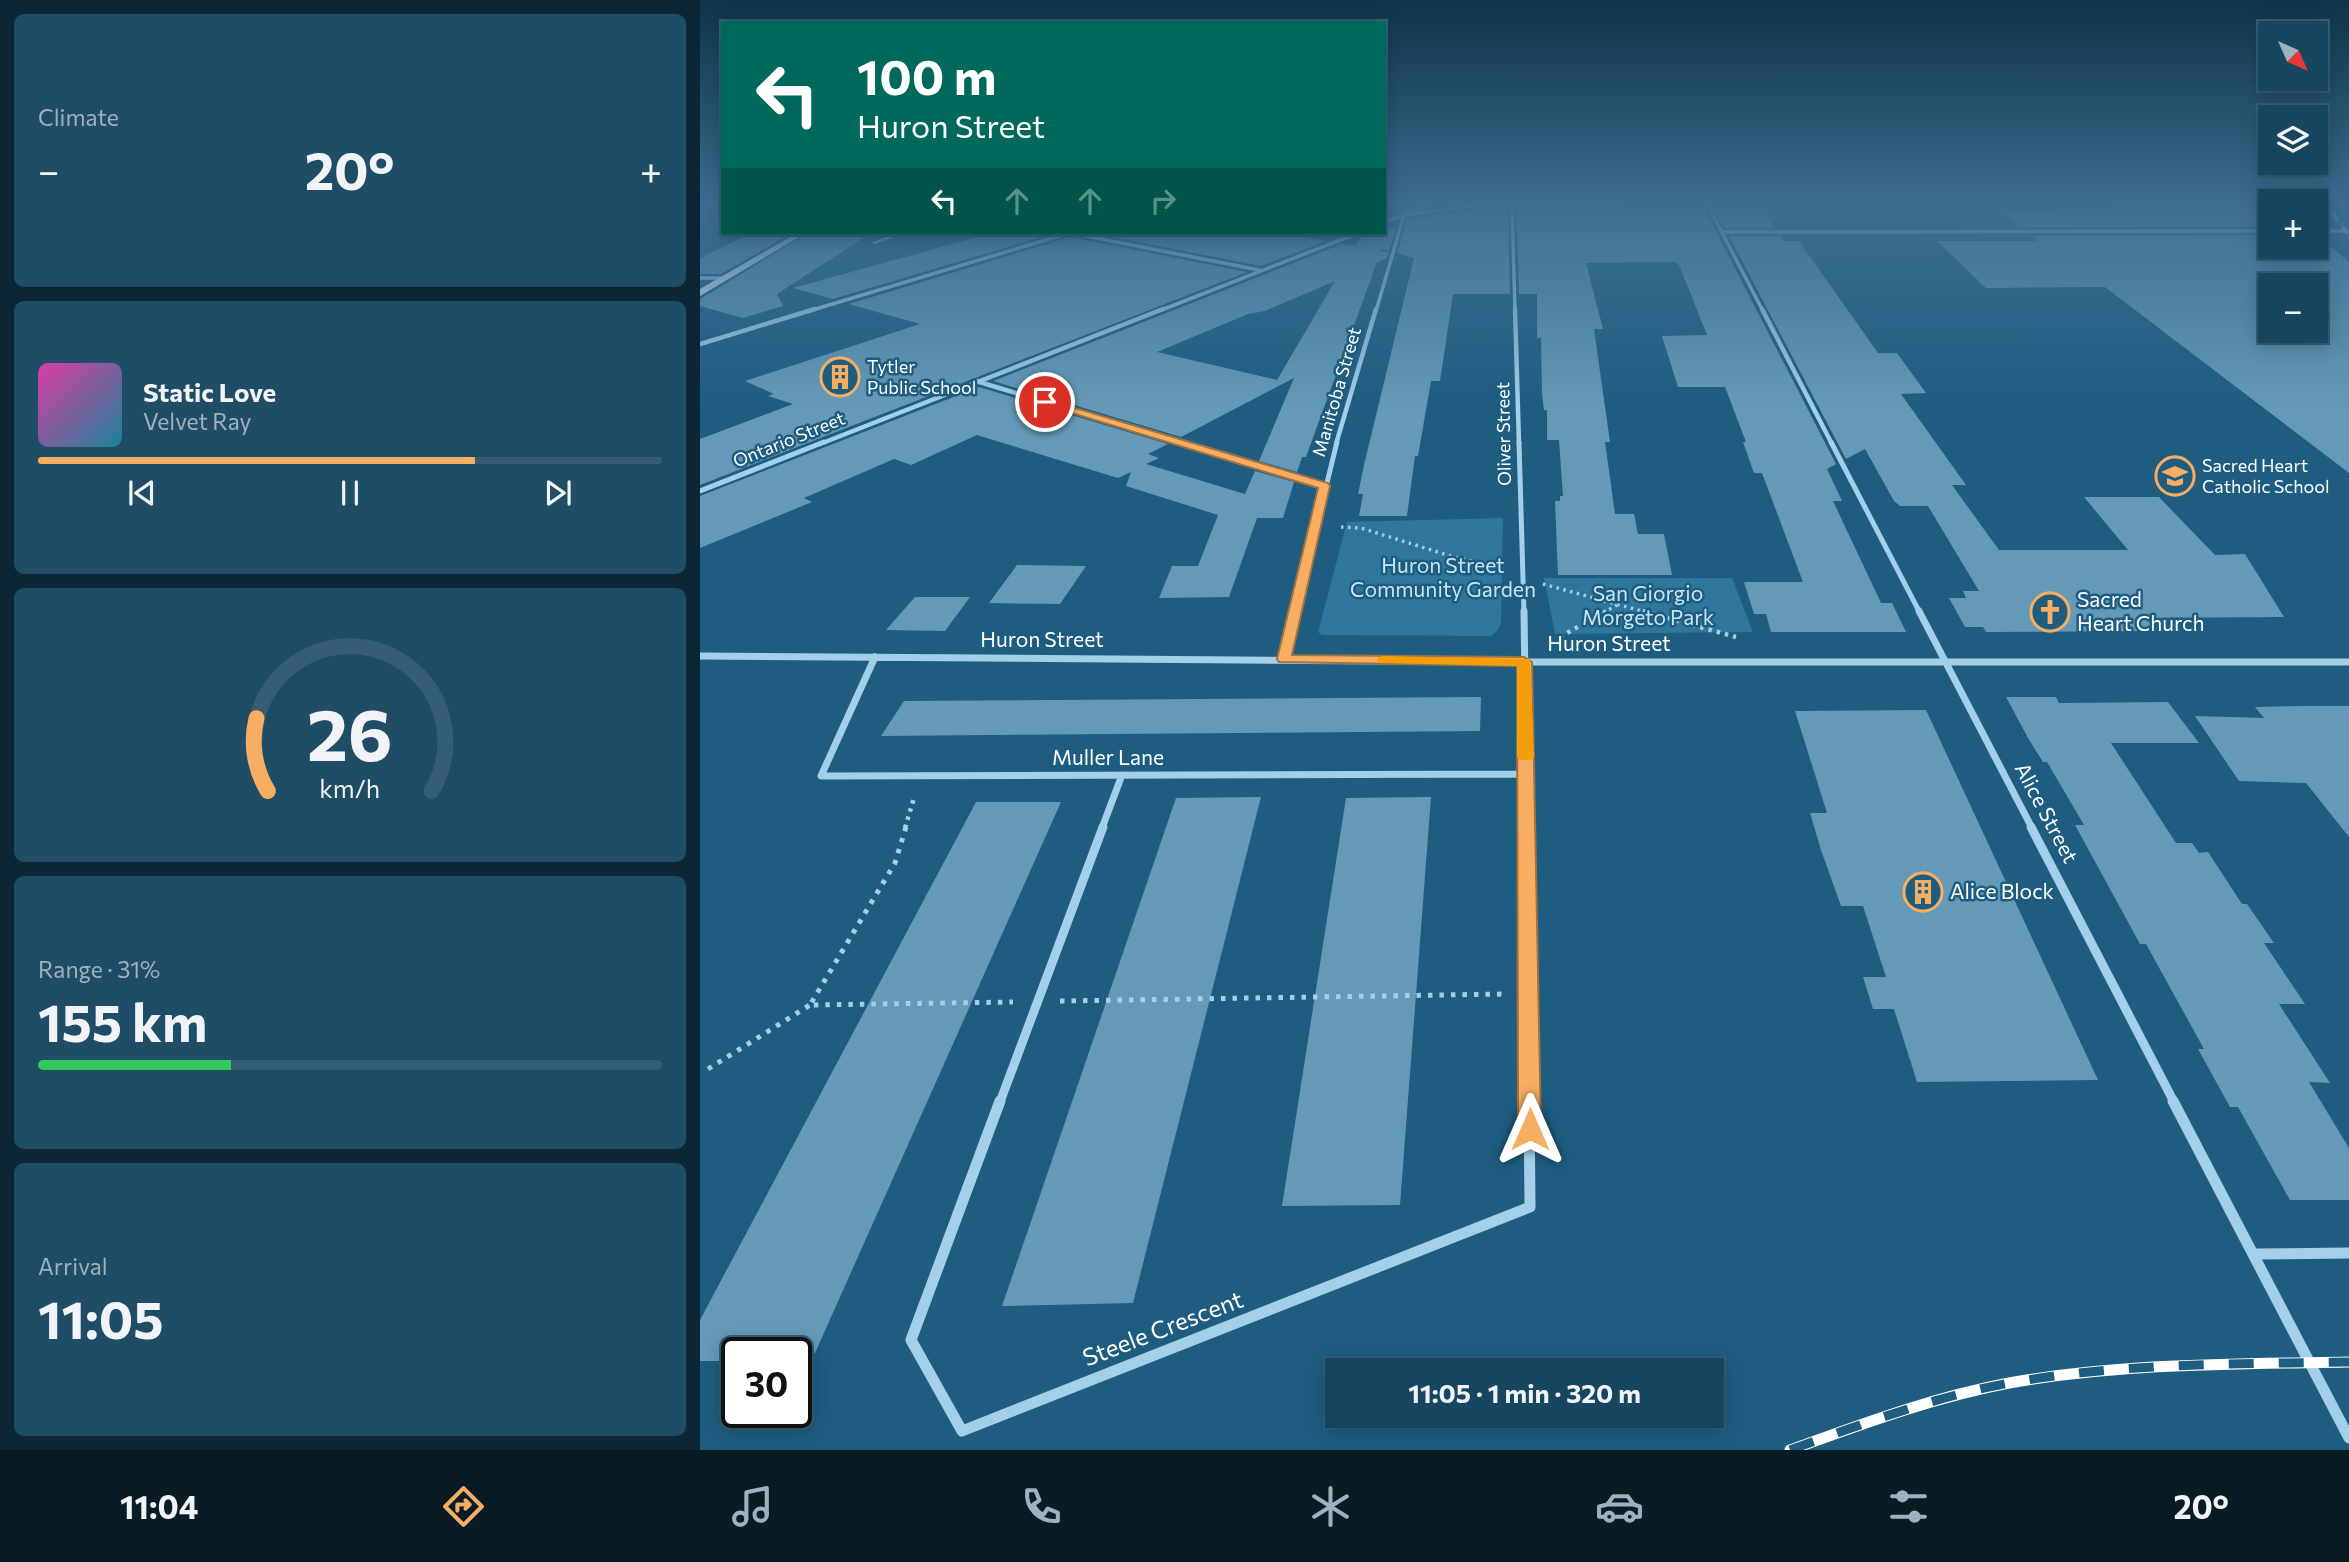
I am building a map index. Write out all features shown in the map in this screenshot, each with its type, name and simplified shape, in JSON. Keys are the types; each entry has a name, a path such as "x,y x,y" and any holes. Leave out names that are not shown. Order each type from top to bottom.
{"main road":[{"path":"700,293 733,274"}],"street":[{"path":"700,344 934,274"},
{"name":"Ontario Street","path":"700,491 1250,274"},
{"name":"Manitoba Street","path":"1284,659 1324,486 1387,274"},
{"name":"Oliver Street","path":"1513,274 1524,662"},
{"name":"Alice Street","path":"1745,274 2349,1438"},
{"path":"700,278 726,278"},
{"path":"975,381 1324,486"},
{"name":"Huron Street","path":"700,656 1524,662 2349,662"},
{"name":"Muller Lane","path":"875,657 821,776 1526,774"},
{"name":"Steele Crescent","path":"1122,775 911,1340 962,1431 1530,1208 1524,662"},
{"path":"2255,1254 2349,1253"}],"path":[{"path":"1341,527 1361,528 1474,562 1502,568 1521,567"},
{"path":"1542,584 1736,637"},
{"path":"1560,636 1618,604"},
{"path":"708,1069 810,1005 895,863 920,776"},
{"path":"810,1005 1528,994"}],"green space":[{"name":"Huron Street Community Garden","path":"1503,518 1501,623 1491,636 1322,635 1318,632 1347,522"},
{"name":"San Giorgio Morgeto Park","path":"1544,578 1732,578 1753,632 1555,634"}],"building":[{"path":"741,274 808,274 777,294 783,306 743,318 700,306 700,299"},
{"path":"845,274 918,274 833,299 793,288"},
{"path":"949,274 1243,274 700,485 700,439 793,404 768,396 774,394 745,381 920,324 849,304"},
{"path":"1266,274 1373,274 1306,457 1302,457 1297,472 1259,461 1294,378 1181,437 993,381","holes":["1335,281 1277,380 1157,352 1248,314 1265,311"]},
{"path":"1410,274 1510,274 1510,294 1453,294 1440,381 1431,381 1418,456 1415,456 1407,516 1359,516 1363,494 1358,494"},
{"path":"1518,274 1589,274 1603,329 1594,329 1610,442 1605,442 1615,514 1634,514 1638,534 1664,534 1672,575 1558,575 1555,501 1560,501 1560,496 1563,496 1559,440 1547,440 1547,410 1544,410 1542,394 1541,338 1537,338 1537,294 1519,294"},
{"path":"1682,274 1738,274 1836,464 1827,469 1842,501 1833,501 1881,603 1892,603 1906,632 1771,632 1766,614 1754,614 1744,582 1803,582 1762,473 1754,473 1743,442 1746,442 1725,387 1678,387 1662,336 1707,335"},
{"path":"1749,274 1822,274 1878,353 1897,353 1926,393 1901,394 1966,485 1952,485 1999,550 2128,550 2084,497 2159,497 2215,555 2245,554 2284,617 2146,618 2157,631 1986,632 1983,627 1965,627 1949,598 1966,598 1963,591 1979,591 1928,506 1900,506 1894,501 1865,449 1846,459"},
{"path":"1971,274 2258,274 2258,343 2328,343 2328,274 2349,274 2349,473 2105,287 1986,288"},
{"path":"979,387 1168,444 1148,454 1159,458 1146,464 1245,494 1255,471 1294,482 1283,518 1257,518 1229,597 1159,598 1172,566 1198,566 1218,515 1126,486 1131,472 1118,478 977,435 911,465 894,459 804,498 812,502 700,548 700,496"},
{"path":"1017,565 1086,566 1060,604 989,603"},
{"path":"915,597 970,597 945,631 886,630"},
{"path":"1481,697 1480,731 881,736 904,701"},
{"path":"2006,697 2056,697 2059,703 2168,702 2199,743 2111,743 2176,843 2192,843 2199,853 2208,852 2242,904 2247,904 2274,943 2264,943 2305,1004 2279,1004 2330,1083 2309,1082 2349,1148 2349,1200 2290,1200 2238,1107 2230,1107 2198,1049 2204,1049 2146,944 2140,944 2075,825 2084,825 2047,762 2043,762 2028,738"},
{"path":"2349,706 2349,837 2306,783 2239,781 2195,716 2264,718 2255,707"},
{"name":"Alice Block","path":"1926,710 2098,1080 1917,1082 1894,1009 1873,1009 1863,977 1886,977 1863,906 1841,906 1821,850 1810,813 1827,813 1795,711"},
{"path":"1261,797 1133,1303 1002,1306 1176,798"},
{"path":"1431,797 1400,1205 1282,1206 1346,798"},
{"path":"976,802 1061,802 815,1353 812,1353 812,1337 721,1337 721,1361 700,1361 700,1320"}],"railway":[{"path":"1790,1450 1926,1403 2051,1376 2221,1364 2349,1362"}],"slow traffic":[{"path":"1384,660 1524,662 1525,757"}],"place":[{"name":"Tytler Public School","path":"840,377"},
{"name":"Sacred Heart Catholic School","path":"2175,476"},
{"name":"Sacred Heart Church","path":"2050,612"},
{"name":"Alice Block","path":"1923,892"}],"route":[{"path":"1045,402 1324,486 1284,659 1524,662 1530,1129"}]}
